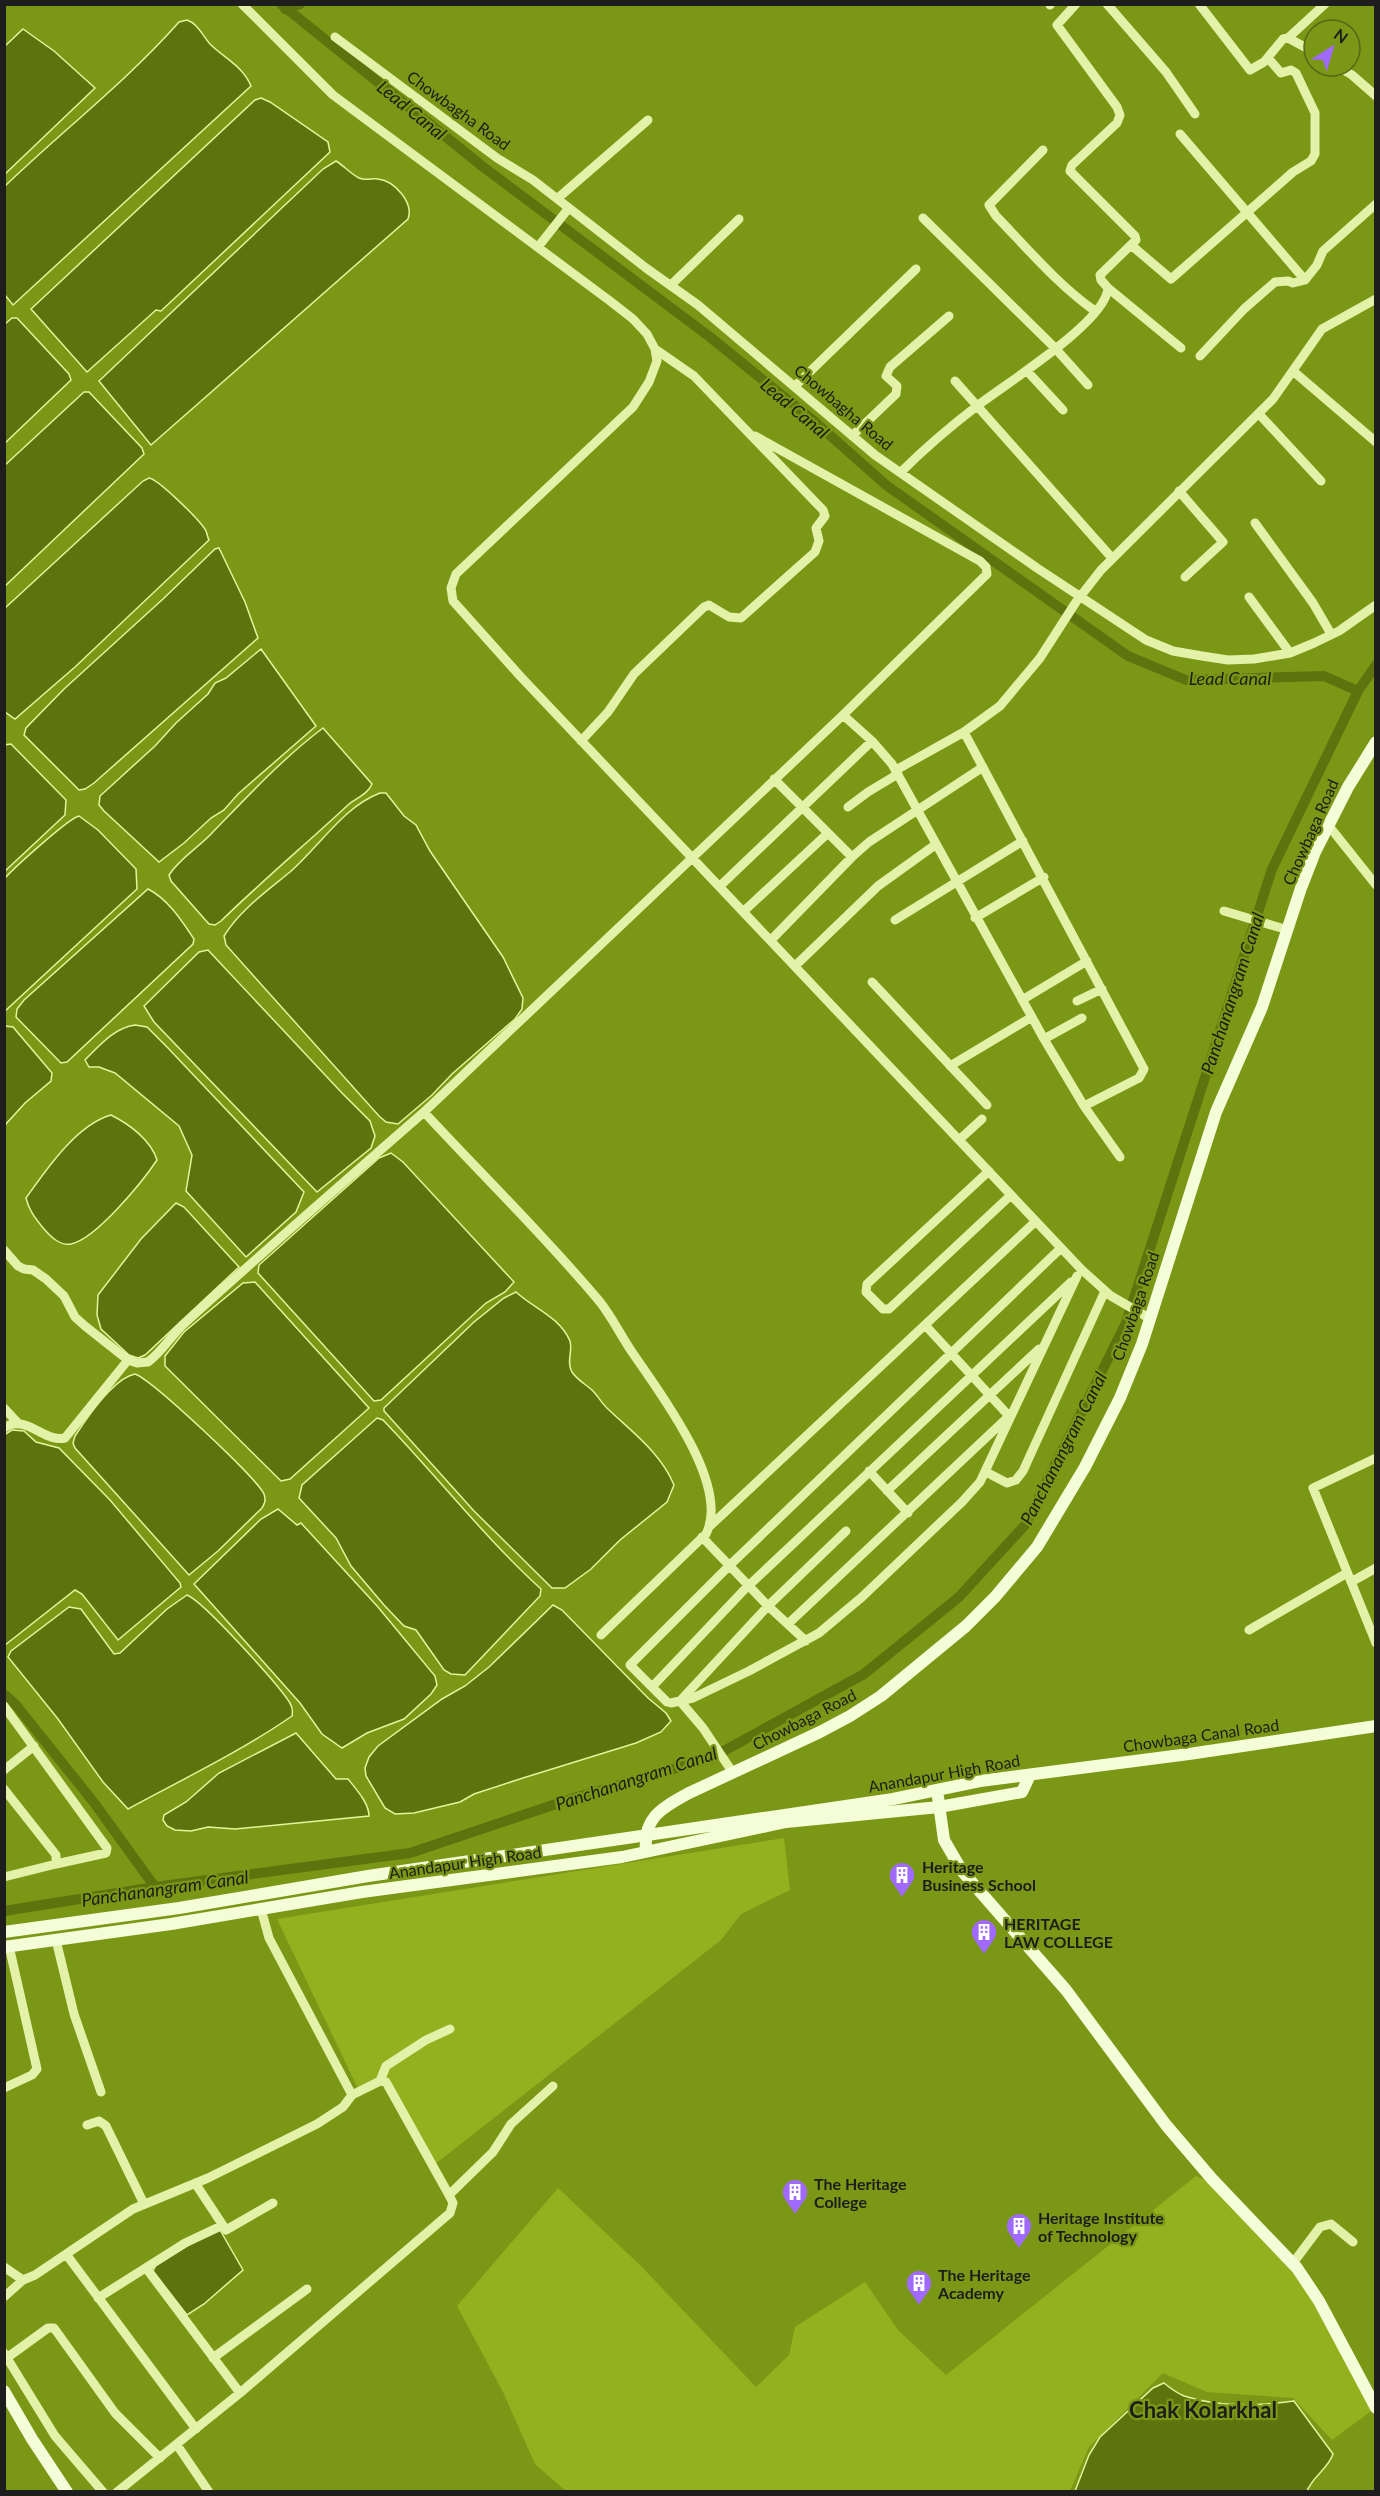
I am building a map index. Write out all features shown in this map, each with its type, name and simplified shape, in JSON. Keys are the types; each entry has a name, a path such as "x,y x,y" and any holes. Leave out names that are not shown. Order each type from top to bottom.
{"main road":[{"name":"Chowbaga Road","path":"645,1834 656,1815 670,1804 840,1722 881,1696 966,1626 995,1597 1037,1547 1085,1467 1120,1398 1142,1344 1144,1314 1216,1112 1262,1007 1312,861 1348,787 1376,742"},
{"name":"Chowbaga Canal Road","path":"1030,1775 1235,1748 1376,1726"},
{"name":"Anandapur High Road","path":"4,1932 179,1908 368,1876 893,1799 980,1781 1030,1775 1025,1788 1017,1795 939,1807 786,1822 622,1857 7,1946"},
{"path":"937,1790 944,1840 962,1871 1066,1990 1166,2125 1212,2179 1293,2264 1319,2301 1376,2408"},
{"path":"645,1834 646,1851"},
{"path":"4,2391 68,2492"}],"street":[{"path":"242,4 333,95 633,319 647,334 655,349 657,361 655,371 633,407 456,574 451,588 453,601 581,741 960,1139 1061,1248 1079,1273 1144,1314"},
{"path":"1076,4 1057,25 1117,107 1120,115 1117,123 1072,165 1070,171 1135,236 1136,240 1100,275 1101,280 1181,348"},
{"path":"1107,4 1171,78 1195,114"},
{"path":"1199,4 1250,70 1256,69 1283,39 1288,38 1325,4"},
{"name":"Chowbagha Road","path":"335,37 497,158 534,180 558,198 568,209 698,305 875,455 902,472 1078,600 1146,640 1173,651 1228,660 1254,659 1290,653 1331,634 1376,605"},
{"path":"1288,38 1302,46"},
{"path":"1131,245 1171,279 1293,172 1315,156 1315,113 1296,73 1291,70 1281,74 1268,58"},
{"path":"1355,78 1376,96"},
{"path":"558,198 648,120"},
{"path":"1180,134 1305,280"},
{"path":"1043,150 989,205 996,216 1054,276 1095,311"},
{"path":"1200,356 1244,309 1275,282 1288,280 1293,283 1305,280 1317,266 1323,251 1376,204"},
{"path":"538,247 568,209"},
{"path":"671,285 739,219"},
{"path":"923,219 1055,348 1088,385"},
{"path":"795,386 916,268"},
{"path":"902,472 977,406 1055,348 1095,311 1107,296 1108,288"},
{"path":"848,807 897,772 964,732 1000,706 1040,658 1078,600 1112,558 1274,399 1322,329 1376,299"},
{"path":"852,436 896,394 897,386 886,376 890,367 948,316"},
{"path":"581,741 609,712 634,674 704,607 709,605 729,617 741,618 818,546 816,528 825,516 823,510 694,376 655,349"},
{"path":"1027,370 1063,410"},
{"path":"1293,371 1376,442"},
{"path":"955,381 1112,558"},
{"path":"1259,414 1321,481"},
{"path":"4,1250 18,1266 33,1270 46,1279 64,1296 75,1317 128,1360 142,1364 156,1356 184,1323 227,1287 366,1160 424,1112 843,715 987,574 986,567 980,561 748,432"},
{"path":"1179,491 1223,542 1185,577"},
{"path":"1255,523 1313,603 1331,634"},
{"path":"1249,597 1290,653"},
{"path":"843,715 872,741 897,772 975,918 1044,1039 1084,1106 1120,1157"},
{"path":"964,732 1044,877 1144,1069 1139,1078 1084,1106"},
{"path":"720,886 872,741"},
{"path":"771,940 852,857 880,834 983,767"},
{"path":"774,779 852,857"},
{"path":"1329,825 1376,885"},
{"path":"744,911 828,833"},
{"path":"895,920 1023,841"},
{"path":"795,966 878,886 935,845"},
{"path":"975,918 1044,877"},
{"path":"1224,911 1288,930"},
{"path":"1022,1000 1088,961"},
{"path":"872,982 987,1105"},
{"path":"1077,1001 1102,988"},
{"path":"951,1066 1032,1017"},
{"path":"1044,1039 1082,1018"},
{"path":"424,1112 602,1305 681,1427 700,1468 711,1501 710,1526"},
{"path":"960,1139 982,1119"},
{"path":"989,1171 867,1284 866,1292 883,1310 889,1309 1011,1195"},
{"path":"601,1635 702,1537 710,1526 1036,1221"},
{"path":"1061,1248 730,1565 630,1665 667,1702 693,1698 819,1633 879,1581 980,1482 1079,1273"},
{"path":"652,1687 749,1585 1079,1273"},
{"path":"986,1472 1007,1483 1016,1480 1023,1471 1108,1293"},
{"path":"925,1325 1011,1414"},
{"path":"887,1491 1043,1346"},
{"path":"4,1408 18,1423 60,1439 65,1438 128,1360"},
{"path":"788,1624 1011,1414"},
{"path":"4,1428 18,1423"},
{"path":"1376,1458 1313,1488 1376,1643"},
{"path":"869,1471 908,1513"},
{"path":"680,1701 768,1606 846,1531"},
{"path":"702,1537 768,1606 806,1641"},
{"path":"1249,1630 1316,1589 1376,1568"},
{"path":"680,1701 703,1728 733,1773"},
{"path":"4,1706 107,1848 106,1853 6,1875"},
{"path":"4,1770 34,1746"},
{"path":"4,1789 56,1855 56,1864"},
{"path":"261,1909 269,1938 352,2095"},
{"path":"56,1940 74,2014 101,2092"},
{"path":"4,2088 32,2075 37,2068 7,1946"},
{"path":"4,2297 22,2280 35,2275 120,2217 317,2124 343,2107 352,2095 380,2081 386,2066 426,2040 450,2029"},
{"path":"117,2492 177,2445 450,2213 453,2203 449,2195 388,2085 380,2081"},
{"path":"449,2195 493,2152 511,2124 553,2086"},
{"path":"87,2125 99,2121 106,2126 144,2204"},
{"path":"195,2183 221,2226 226,2230 273,2203"},
{"path":"1293,2264 1320,2227 1331,2224 1353,2242"},
{"path":"98,2298 185,2243 221,2226"},
{"path":"66,2254 196,2429"},
{"path":"4,2267 22,2280"},
{"path":"146,2268 240,2392"},
{"path":"213,2358 307,2289"},
{"path":"103,2492 55,2436 6,2355 51,2326 110,2406 160,2458"},
{"path":"177,2445 209,2492"}],"shaded area":[{"path":"187,20 243,73 251,86 13,305 5,295 5,186 116,86 179,22"},
{"path":"23,29 54,51 95,88 5,174 5,46"},
{"path":"261,98 328,142 330,152 161,311 156,310 87,372 31,309 255,100"},
{"path":"336,161 359,178 378,179 397,188 406,200 408,219 151,445 99,381 323,169"},
{"path":"12,318 17,318 69,374 71,380 5,443 5,324"},
{"path":"84,392 89,392 142,448 144,454 5,586 5,465"},
{"path":"149,478 161,485 188,510 206,531 209,540 75,667 15,719 5,712 5,608"},
{"path":"219,548 245,602 258,638 94,783 79,790 24,735 26,728 64,689 215,549"},
{"path":"261,649 316,726 238,794 224,810 211,818 159,862 104,811 99,805 100,796 208,694 215,683 226,678"},
{"path":"323,728 372,784 365,793 348,805 221,921 215,925 209,924 171,881 169,875 178,863 207,838 280,765"},
{"path":"11,744 66,800 65,815 5,871 4,745"},
{"path":"380,793 386,793 404,816 416,825 430,851 503,957 523,998 522,1009 515,1019 398,1124 386,1122 379,1116 226,945 224,936 246,909 301,862 343,817 367,799"},
{"path":"79,816 98,830 136,869 137,889 5,1011 5,878 30,854"},
{"path":"148,889 162,898 174,911 194,939 193,944 67,1062 61,1063 16,1017 17,1009 24,1000"},
{"path":"208,950 370,1121 375,1136 371,1148 317,1192 154,1022 144,1006 199,952"},
{"path":"135,1025 147,1027 304,1192 296,1212 246,1257 186,1191 192,1155 179,1126 115,1073 99,1067 89,1067 85,1060 114,1033"},
{"path":"5,1026 13,1027 52,1073 51,1081 25,1103 5,1125"},
{"path":"111,1115 145,1139 157,1160 106,1221 93,1232 71,1244 59,1242 38,1222 26,1198 52,1162 74,1138 98,1120"},
{"path":"391,1153 403,1162 514,1282 505,1292 486,1303 381,1400 374,1401 258,1273 259,1265 379,1158"},
{"path":"176,1203 184,1207 239,1267 145,1355 138,1358 129,1355 101,1329 97,1315 98,1295 141,1239"},
{"path":"255,1282 369,1408 290,1479 281,1481 165,1366 165,1356 184,1332 243,1283"},
{"path":"516,1292 560,1325 570,1341 572,1372 654,1453 674,1485 667,1502 620,1540 591,1569 565,1588 552,1588 474,1511 384,1411 384,1408 474,1322 504,1298"},
{"path":"135,1374 161,1393 203,1430 243,1469 265,1496 262,1508 218,1551 189,1575 73,1443 75,1436 101,1400 118,1383"},
{"path":"377,1418 383,1420 500,1549 541,1589 540,1596 465,1675 451,1674 444,1670 416,1630 404,1626 384,1605 351,1566 336,1538 299,1498 302,1485"},
{"path":"12,1430 24,1431 36,1442 59,1448 110,1500 180,1583 181,1587 118,1640 82,1594 75,1590 5,1645 4,1435"},
{"path":"278,1509 297,1525 301,1523 378,1607 435,1676 437,1685 431,1694 404,1719 367,1733 342,1748 322,1734 300,1703 194,1584 261,1519"},
{"path":"187,1595 224,1627 272,1679 290,1703 293,1709 292,1716 232,1753 128,1809 103,1782 58,1719 8,1657 11,1651 69,1607 81,1609 114,1654 120,1653 167,1609"},
{"path":"553,1605 562,1610 648,1698 666,1713 671,1721 661,1732 636,1743 474,1794 460,1802 414,1813 395,1814 385,1808 366,1776 365,1768 369,1757 378,1746 489,1667"},
{"path":"296,1733 336,1779 348,1779 364,1801 369,1816 235,1829 208,1827 191,1831 175,1830 167,1826 163,1820 164,1815 186,1802 219,1773"},
{"path":"784,1838 790,1890 741,1914 721,1940 434,2165 388,2083 361,2095 277,1919"},
{"path":"1196,2176 1222,2187 1306,2274 1374,2409 1332,2440 1293,2398 1207,2392 1163,2373 1089,2447 1070,2491 566,2491 535,2464 503,2392 457,2306 558,2188 640,2265 756,2387 789,2355 795,2327 865,2282 898,2330 946,2375"},
{"path":"220,2230 243,2270 204,2304 187,2315 153,2271 156,2265 195,2241"},
{"path":"1164,2383 1184,2396 1225,2404 1253,2405 1294,2401 1333,2454 1331,2459 1307,2491 1075,2491 1089,2455 1100,2437 1153,2388"}],"waterway":[{"name":"Lead Canal","path":"281,4 482,166 710,337 815,422 886,485 1128,656 1186,680 1324,676 1358,691"},
{"path":"285,9 300,4"},
{"name":"Panchanangram Canal","path":"4,1911 155,1887 410,1853 574,1798 711,1758 864,1674 959,1597 1025,1525 1126,1323 1272,869 1358,691 1376,665"},
{"path":"4,1694 16,1705 95,1804 155,1887"}],"place":[{"name":"Heritage Business School","path":"902,1898"},
{"name":"HERITAGE LAW COLLEGE","path":"984,1955"},
{"name":"The Heritage College","path":"795,2215"},
{"name":"Heritage Institute of Technology","path":"1019,2249"},
{"name":"The Heritage Academy","path":"919,2306"}],"district":[{"name":"Chak Kolarkhal","path":"1203,2409"}]}
